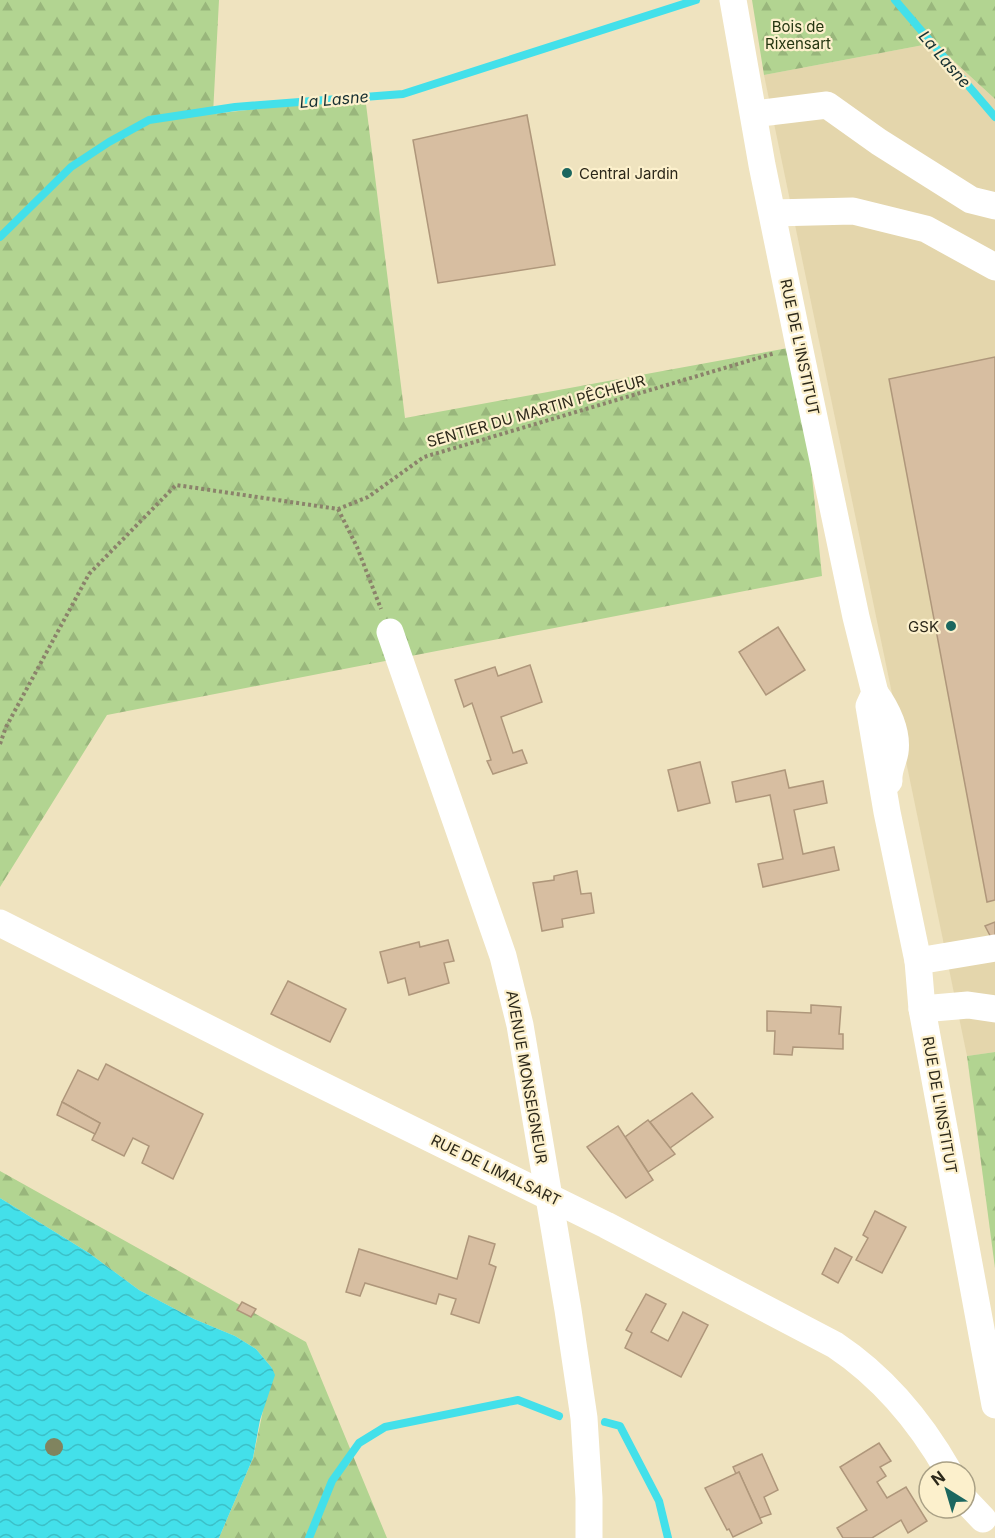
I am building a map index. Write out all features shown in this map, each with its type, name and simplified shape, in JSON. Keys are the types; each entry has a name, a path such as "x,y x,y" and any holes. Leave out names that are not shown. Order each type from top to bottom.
{"street":[{"name":"RUE DE L'INSTITUT","path":"733,0 762,165 799,346 856,617 875,693 869,706 885,805 918,961 922,1009 995,1405"},
{"path":"754,114 827,105 879,142 971,200 995,206"},
{"path":"773,213 854,211 926,229 995,267"},
{"name":"AVENUE MONSEIGNEUR","path":"390,632 503,956 520,1025 584,1418 589,1538"},
{"name":"RUE DE LIMALSART","path":"0,923 548,1196 715,1281 849,1355 894,1393 942,1460"},
{"path":"918,961 995,948"},
{"path":"922,1009 968,1005 995,1009"}],"path":[{"name":"SENTIER DU MARTIN PÊCHEUR","path":"338,509 368,497 424,457 799,346"},
{"path":"0,744 6,727 88,574 176,484 338,509 357,547 390,632"}],"shaded area":[{"path":"934,43 995,99 995,1052 967,1056 764,75"}],"green space":[{"path":"0,0 219,0 213,114 365,96 405,418 799,346 822,576 107,715 0,887"},
{"name":"Bois de Rixensart","path":"752,0 995,0 995,99 934,43 764,75"},
{"path":"995,1052 995,1268 967,1056"},
{"path":"0,1171 306,1342 387,1538 219,1538 253,1458 272,1368 256,1349 235,1336 194,1319 139,1290 89,1253 0,1198"}],"water":[{"path":"0,1198 89,1253 139,1290 194,1319 235,1336 256,1349 272,1368 275,1375 260,1420 253,1458 219,1538 0,1538"}],"building":[{"path":"527,115 555,265 438,283 413,140"},
{"path":"995,357 995,900 987,902 889,379"},
{"path":"778,627 805,670 766,695 739,652"},
{"path":"530,665 542,702 501,717 513,753 522,750 527,763 493,774 487,761 491,760 472,703 464,707 455,680 495,667 498,676"},
{"path":"700,762 710,803 678,811 668,770"},
{"path":"785,770 789,788 823,781 827,803 794,810 803,854 834,847 839,870 763,887 758,864 783,859 770,795 736,802 732,782"},
{"path":"577,871 581,894 591,893 594,913 562,919 563,927 542,931 533,883 554,880 554,876"},
{"path":"995,922 995,945 985,926"},
{"path":"448,940 454,961 444,963 449,983 409,995 405,978 388,983 380,952 419,942 420,947"},
{"path":"288,981 346,1009 330,1042 271,1014"},
{"path":"811,1005 841,1007 839,1034 843,1034 843,1049 793,1047 792,1055 774,1054 775,1031 767,1031 767,1011 811,1013"},
{"path":"106,1064 203,1114 173,1179 142,1163 149,1146 133,1138 124,1156 92,1140 100,1123 62,1102 78,1070 98,1080"},
{"path":"692,1093 713,1117 670,1148 650,1122"},
{"path":"62,1102 100,1123 95,1134 57,1115"},
{"path":"648,1120 675,1154 648,1172 625,1137"},
{"path":"618,1126 653,1180 626,1198 587,1147"},
{"path":"875,1211 906,1227 882,1273 856,1260 868,1238 863,1235"},
{"path":"469,1236 495,1244 489,1264 496,1267 479,1323 451,1314 456,1299 439,1294 436,1304 365,1283 360,1296 346,1292 359,1249 457,1279"},
{"path":"835,1248 852,1257 838,1283 822,1274"},
{"path":"646,1294 666,1304 651,1332 668,1341 683,1312 708,1325 681,1377 625,1348 632,1333 626,1330"},
{"path":"242,1302 256,1309 251,1317 237,1310"},
{"path":"879,1443 891,1461 880,1467 886,1476 877,1482 887,1498 906,1487 917,1505 917,1520 927,1521 908,1533 901,1520 872,1538 843,1538 837,1528 867,1510 840,1467"},
{"path":"762,1454 778,1490 764,1497 771,1514 760,1518 739,1472 736,1474 733,1467"},
{"path":"739,1472 762,1523 733,1537 705,1488"}],"waterway":[{"name":"La Lasne","path":"0,237 71,167 109,142 149,120 235,107 403,94 696,0"},
{"name":"La Lasne","path":"895,0 995,117"},
{"path":"309,1538 332,1481 359,1443 385,1427 518,1400 559,1416"},
{"path":"605,1422 620,1426 659,1501 668,1538"}],"place":[{"name":"Central Jardin","path":"567,173"},
{"name":"GSK","path":"951,626"}]}
